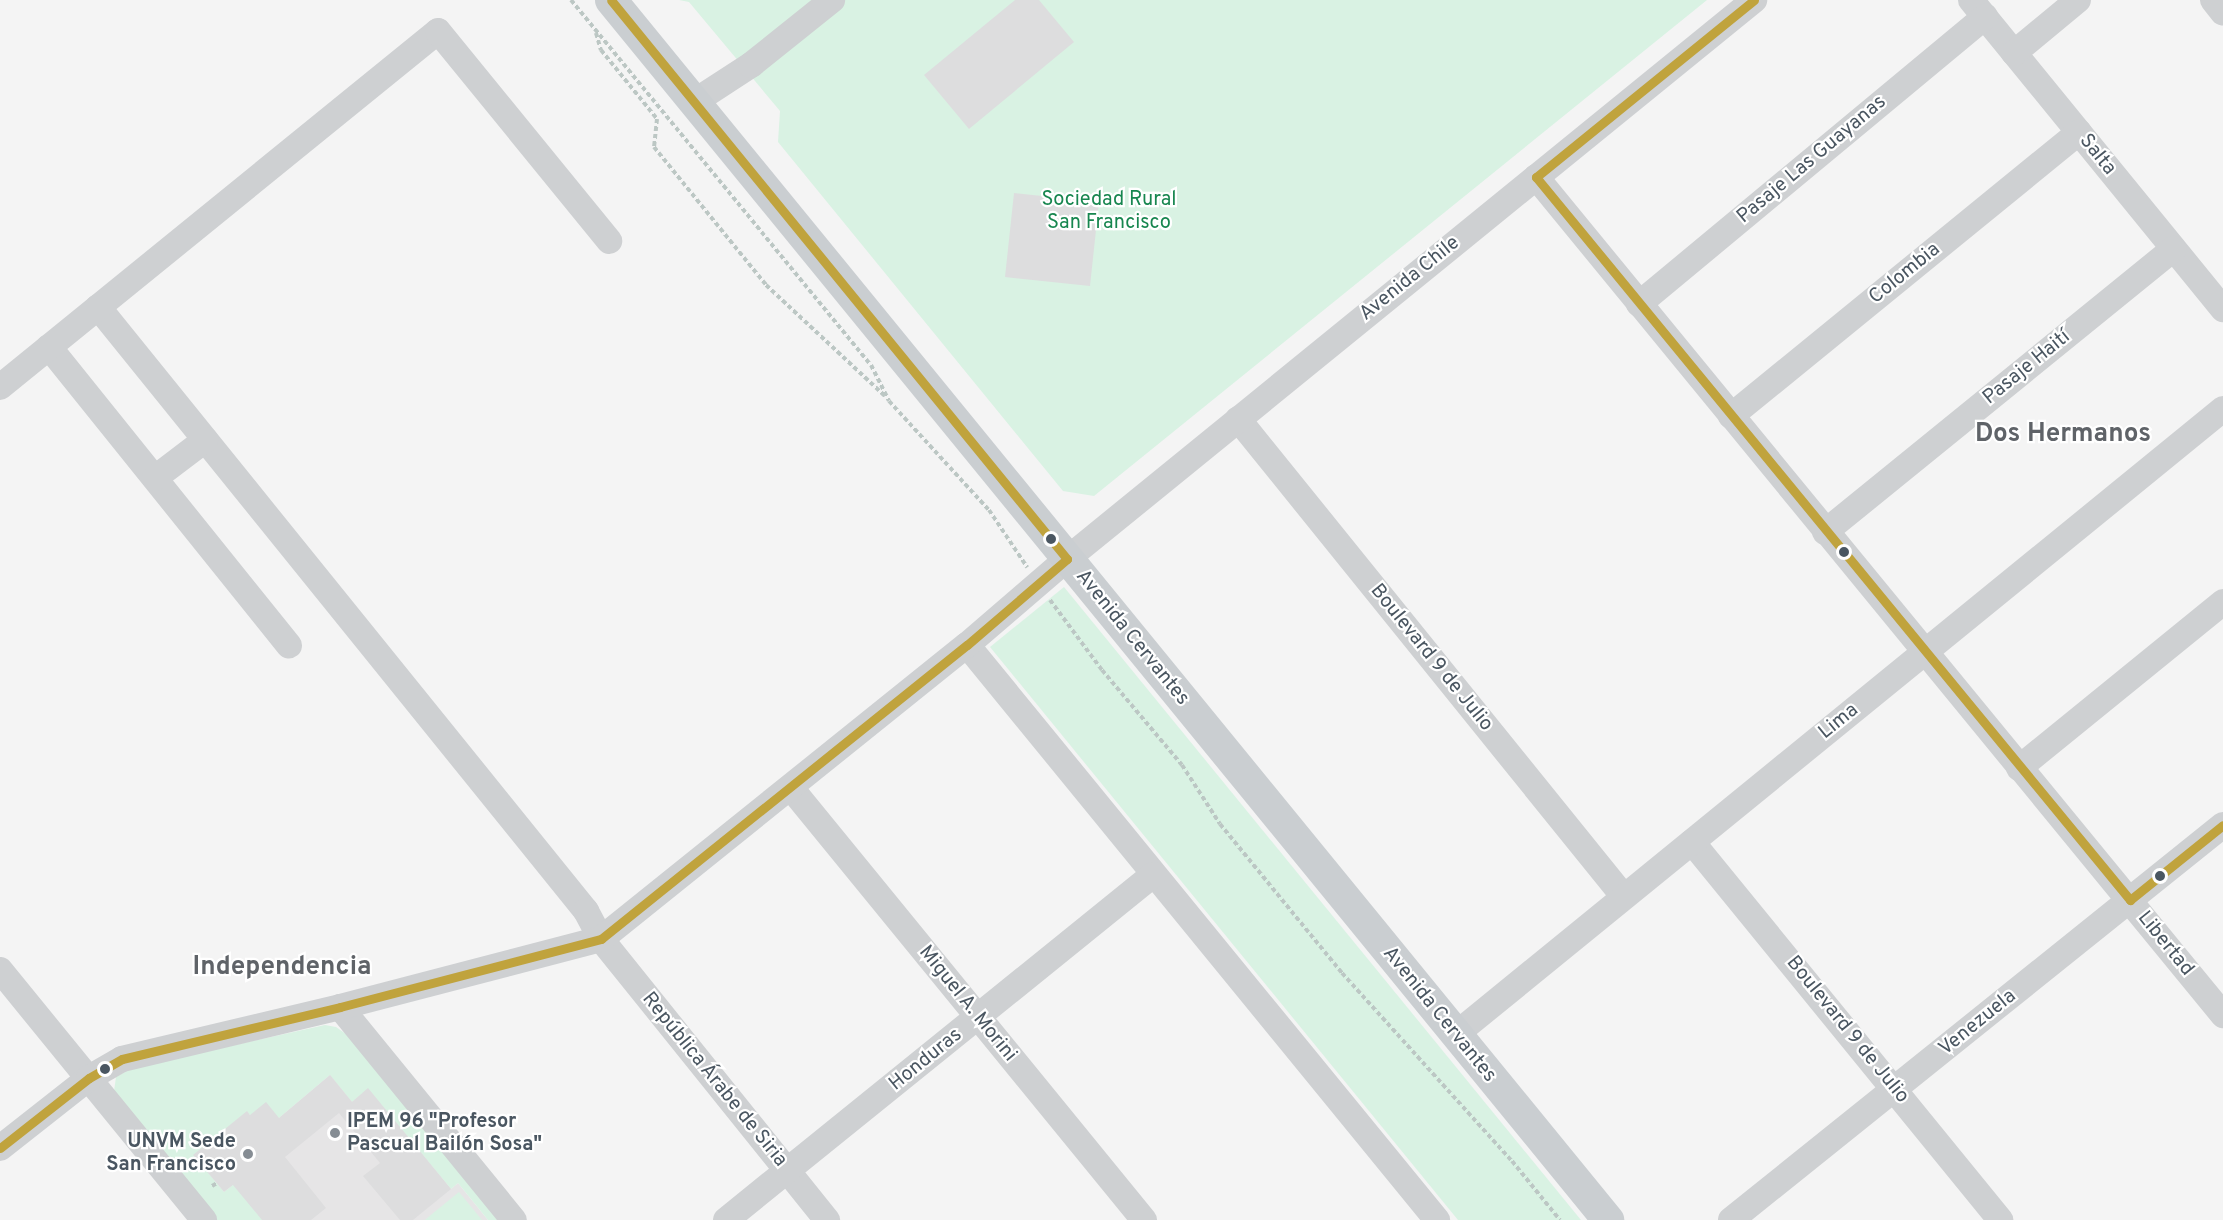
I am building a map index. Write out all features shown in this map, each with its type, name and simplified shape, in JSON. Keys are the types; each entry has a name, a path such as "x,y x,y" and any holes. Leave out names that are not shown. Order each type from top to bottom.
{"main road":[{"name":"Avenida Cervantes","path":"611,0 1608,1220"}],"street":[{"path":"694,102 751,64 832,0"},
{"name":"Avenida Chile","path":"601,939 967,645 1066,559 1754,0"},
{"path":"2014,53 2079,0"},
{"path":"2212,0 2223,13"},
{"name":"Salta","path":"1978,9 2223,309"},
{"name":"Pasaje Las Guayanas","path":"1639,304 1978,9"},
{"path":"0,387 438,32 609,241"},
{"name":"Colombia","path":"1731,416 2079,132"},
{"name":"Libertad","path":"1536,177 2223,1015"},
{"name":"Pasaje Haití","path":"1826,532 2173,249"},
{"name":"República Árabe de Siria","path":"98,307 586,911 601,939 827,1220"},
{"path":"49,347 289,645"},
{"name":"Lima","path":"1455,1035 2223,409"},
{"name":"Boulevard 9 de Julio","path":"1238,419 1624,897"},
{"path":"155,478 205,440"},
{"path":"2019,768 2223,602"},
{"path":"967,645 1437,1220"},
{"name":"Miguel A. Morini","path":"791,788 1144,1220"},
{"name":"Venezuela","path":"1731,1220 2223,825"},
{"name":"Boulevard 9 de Julio","path":"1692,842 2000,1220"},
{"name":"Honduras","path":"726,1220 1153,875"},
{"path":"0,1148 89,1078 122,1059 340,1007 601,939"},
{"path":"0,970 204,1220"},
{"path":"340,1007 514,1220"}],"path":[{"path":"572,0 871,365 889,401"},
{"path":"595,29 602,50 657,119 654,147 765,285 889,401 989,510 1038,583 1102,670 1182,765 1220,824 1342,973 1512,1161 1560,1220"},
{"path":"212,1186 217,1183"}],"shaded area":[{"name":"IPEM 96 \"Profesor Pascual Bailón Sosa\"","path":"330,1075 368,1088 451,1189 458,1183 488,1220 262,1220 250,1115 279,1118"}],"green space":[{"name":"Sociedad Rural San Francisco","path":"679,0 1707,0 1094,496 1063,491 778,142 780,111 689,2"},
{"path":"1064,587 1581,1220 1458,1220 990,647"},
{"path":"325,1025 336,1027 346,1034 503,1220 488,1220 458,1183 451,1189 368,1089 352,1102 330,1075 279,1118 250,1115 247,1112 194,1155 224,1192 248,1173 262,1220 214,1220 114,1091 116,1077 132,1068"},
{"path":"459,1192 482,1220 425,1220 432,1214"}],"building":[{"path":"1015,0 1039,0 1074,42 969,129 924,75"},
{"path":"1014,193 1099,202 1090,286 1005,277"},
{"name":"IPEM 96 \"Profesor Pascual Bailón Sosa\"","path":"330,1075 352,1102 368,1088 451,1189 413,1220 400,1220 363,1176 380,1163 339,1113 285,1157 326,1208 311,1220 262,1220 233,1185 224,1192 193,1155 247,1111 250,1115 266,1102 279,1118"}],"transit line":[{"path":"0,1148 89,1078 122,1059 340,1007 601,939 967,645 1067,559 611,0"},
{"path":"1754,0 1536,177 2130,900 2223,825"}],"place":[{"name":"IPEM 96 \"Profesor Pascual Bailón Sosa\"","path":"335,1133"},
{"name":"UNVM Sede San Francisco","path":"248,1154"}],"district":[{"name":"Dos Hermanos","path":"2063,435"},
{"name":"Independencia","path":"282,968"}]}
